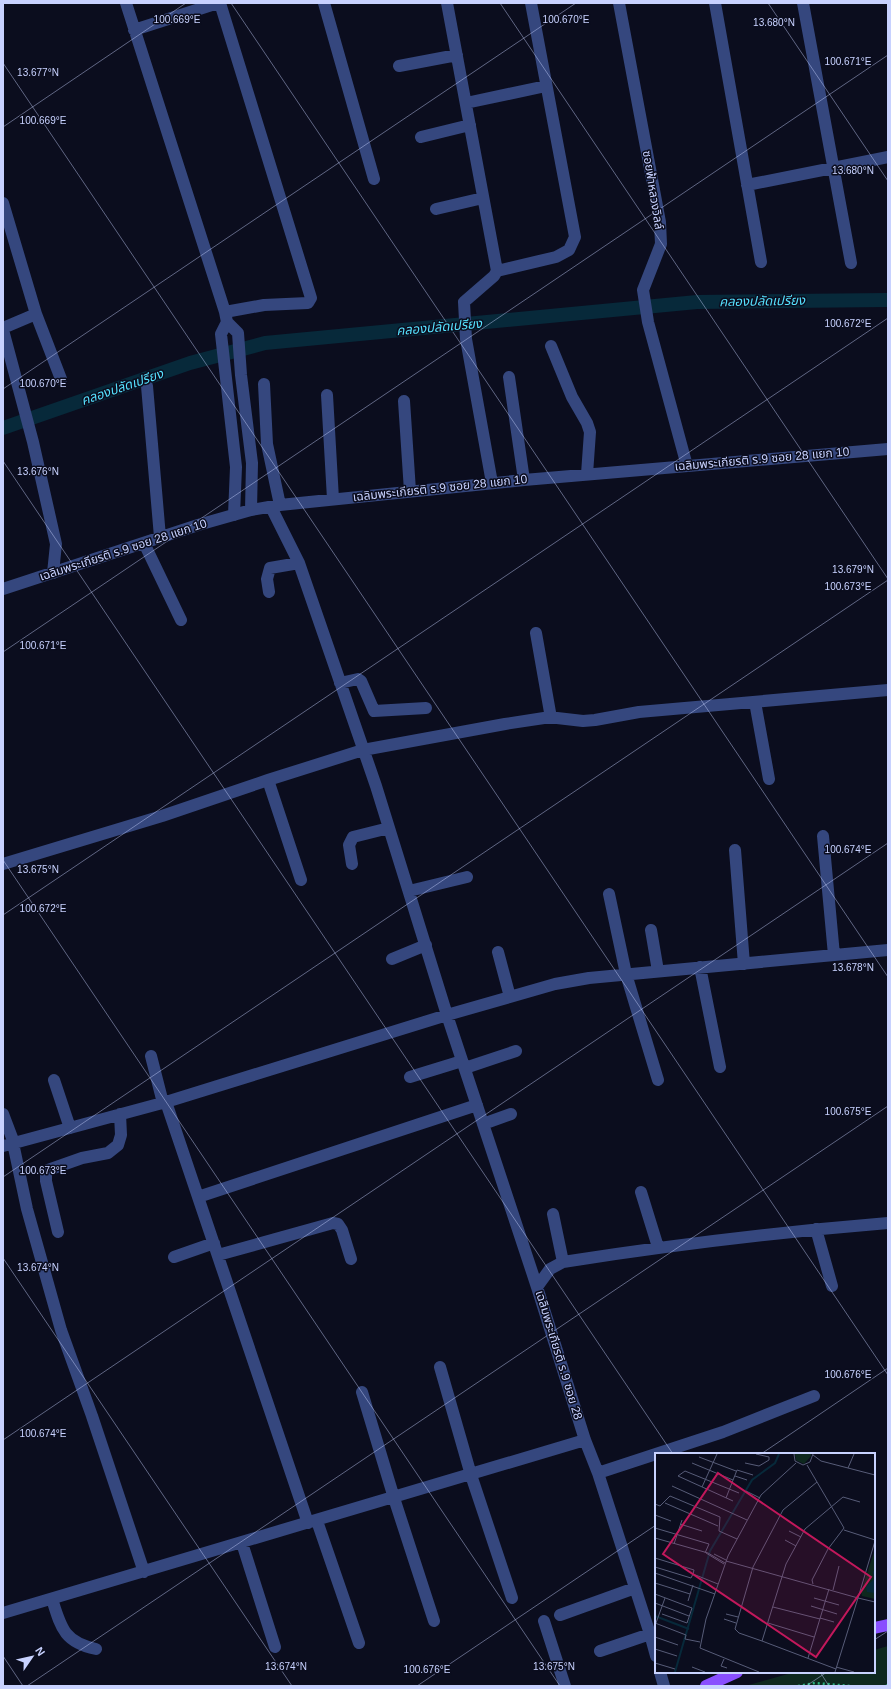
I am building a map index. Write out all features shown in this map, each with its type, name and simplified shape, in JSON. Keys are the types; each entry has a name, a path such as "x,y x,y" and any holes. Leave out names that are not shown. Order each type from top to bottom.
{"main road":[{"path":"875,1628 888,1625"},
{"path":"706,1686 735,1673"}],"street":[{"path":"126,3 226,317 238,333 241,375 252,464 251,510"},
{"path":"134,30 219,3 311,298 308,303 264,305 226,317"},
{"path":"324,3 374,179"},
{"path":"448,3 497,271 494,276 464,302 466,340 492,483"},
{"path":"497,271 556,257 569,250 576,237 531,3"},
{"name":"ซอยฟ้าหลวงวิลล์","path":"619,3 660,222 661,244 643,290 648,322 687,466"},
{"path":"715,3 761,262"},
{"path":"803,3 851,263"},
{"path":"399,66 457,55"},
{"path":"466,103 546,86"},
{"path":"421,137 470,125"},
{"path":"747,185 834,169 888,157"},
{"path":"436,208 483,198"},
{"path":"3,203 36,314 61,379"},
{"path":"36,314 3,329 33,442 56,544 53,573"},
{"path":"226,317 221,334 236,466 234,515"},
{"path":"551,346 572,397 587,422 590,432 587,474"},
{"path":"509,377 524,480"},
{"path":"264,384 267,444 276,506 299,563 363,750 409,891 447,1015 537,1287"},
{"path":"147,386 160,537"},
{"path":"327,395 333,499"},
{"path":"404,401 410,491"},
{"path":"230,417 246,413"},
{"name":"เฉลิมพระเกียรติ ร.9 ซอย 28 แยก 10","path":"3,589 160,537 251,510 276,506 410,491 587,474 888,449"},
{"path":"236,466 252,464"},
{"path":"144,543 181,620"},
{"path":"269,592 267,579 270,568 299,563"},
{"path":"536,633 551,718"},
{"path":"340,683 358,679 361,681 372,708 377,712 426,708"},
{"path":"3,864 162,816 363,750 505,724 551,718 583,721 639,712 888,690"},
{"path":"755,702 769,779"},
{"path":"268,780 301,880"},
{"path":"352,864 349,845 353,837 389,828"},
{"path":"823,836 834,955"},
{"path":"735,850 744,964"},
{"path":"409,891 467,877"},
{"path":"609,894 626,974 658,1080"},
{"path":"651,930 658,971"},
{"path":"392,959 426,945"},
{"path":"10,1144 165,1102 447,1015 555,984 626,974 888,950"},
{"path":"498,952 510,997"},
{"path":"700,967 720,1067"},
{"path":"410,1077 464,1065 516,1051"},
{"path":"151,1056 165,1102 216,1249 313,1522 359,1643"},
{"path":"54,1080 70,1128"},
{"path":"198,1197 477,1106"},
{"path":"3,1114 33,1232 61,1330 92,1416 144,1572"},
{"path":"58,1232 46,1181 46,1174 48,1170 82,1158 108,1153 118,1145 121,1136 120,1114"},
{"path":"483,1124 511,1114"},
{"path":"641,1192 658,1247"},
{"path":"553,1214 563,1262"},
{"path":"174,1256 216,1249 333,1223 338,1224 342,1230 351,1259"},
{"name":"เฉลิมพระเกียรติ ร.9 ซอย 28","path":"655,1652 598,1473 585,1440 537,1287 550,1269 563,1262 658,1247 764,1234 888,1223"},
{"path":"816,1229 832,1286"},
{"path":"440,1367 471,1475 512,1598"},
{"path":"362,1392 394,1498 434,1621"},
{"path":"659,1453 723,1432 814,1396"},
{"path":"3,1613 585,1440"},
{"path":"598,1473 655,1454"},
{"path":"242,1543 275,1647"},
{"path":"560,1615 635,1588"},
{"path":"52,1599 60,1623 68,1636 76,1643 96,1649"},
{"path":"544,1621 565,1686"},
{"path":"600,1651 650,1634"},
{"path":"660,1673 664,1686"}],"path":[{"path":"798,1686 815,1683 850,1686"}],"green space":[{"path":"888,1646 888,1686 745,1686 791,1673 875,1673 875,1650"}],"waterway":[{"name":"คลองปลัดเปรียง","path":"3,428 190,363 265,343 697,302 888,300"}]}
